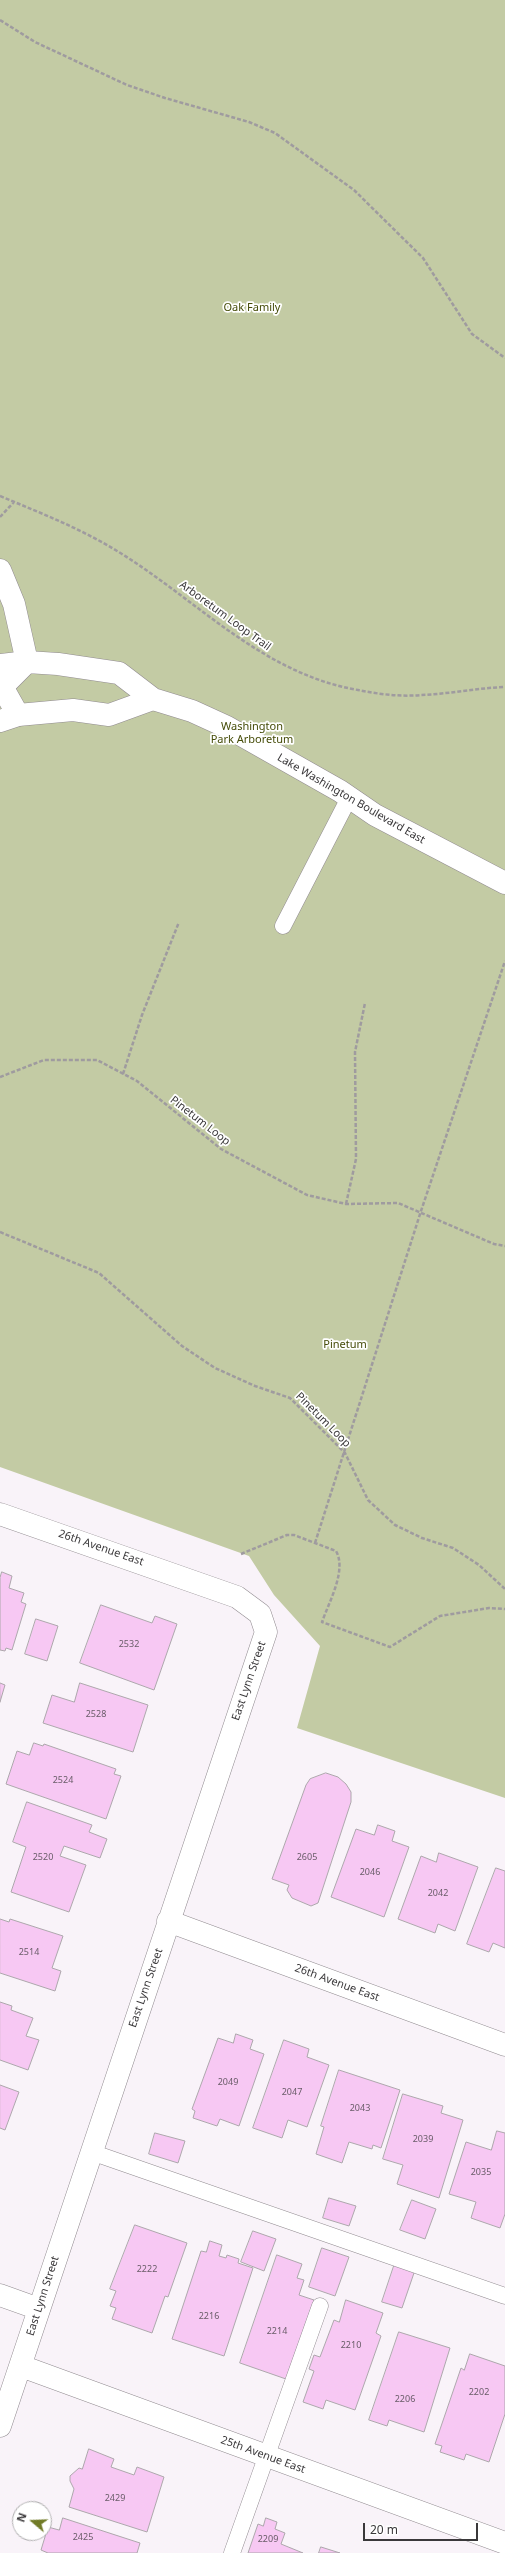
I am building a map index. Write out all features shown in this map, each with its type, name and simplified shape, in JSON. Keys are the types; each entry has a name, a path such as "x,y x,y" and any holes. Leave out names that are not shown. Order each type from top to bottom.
{"street":[{"path":"0,570 14,604 27,662 1,687 9,718 73,710 110,715 153,699"},
{"name":"Lake Washington Boulevard East","path":"0,665 27,662 82,666 119,673 153,699 192,711 227,727 349,798 375,815 505,883"},
{"name":"26th Avenue East","path":"0,1514 202,1583"},
{"name":"East Lynn Street","path":"0,2426 266,1632 260,1614 237,1597 202,1583"},
{"name":"26th Avenue East","path":"168,1921 505,2044"},
{"path":"0,2295 39,2309"},
{"name":"25th Avenue East","path":"21,2366 505,2543"},
{"path":"503,2553 505,2546"}],"lane":[{"path":"283,926 349,798"},
{"path":"91,2152 505,2296"},
{"path":"232,2553 320,2306"}],"path":[{"path":"0,20 35,42 127,85 165,98 249,122 275,133 354,190 424,258 472,334 505,358"},
{"name":"Arboretum Loop Trail","path":"0,496 78,528 116,550 165,583 244,642 296,672 328,684 389,694 420,696 505,687"},
{"path":"0,517 14,502"},
{"path":"123,1074 142,1015 179,922"},
{"path":"315,1543 472,1053 505,961"},
{"path":"346,1204 356,1159 356,1052 365,1003"},
{"name":"Pinetum Loop","path":"0,1077 44,1060 97,1060 138,1081 221,1148 307,1195 346,1204 398,1203 421,1211 494,1244 505,1246"},
{"name":"Pinetum Loop","path":"0,1232 98,1273 182,1346 215,1368 255,1386 290,1398 345,1453 368,1500 396,1525 422,1538 453,1548 479,1565 505,1589"},
{"path":"241,1554 287,1535 336,1551 340,1557 341,1567 322,1622 390,1647 440,1616 490,1608 505,1609"}],"green space":[{"name":"Washington Park Arboretum","path":"0,0 505,0 505,1798 297,1728 320,1646 274,1595 249,1556 0,1467"}],"building":[{"path":"2,1572 12,1576 9,1588 24,1593 21,1602 26,1604 12,1650 6,1648 5,1651 0,1650 0,1578"},
{"path":"101,1605 152,1623 155,1616 177,1624 154,1690 80,1663"},
{"path":"36,1619 58,1626 47,1661 25,1654"},
{"path":"0,1683 5,1685 0,1702"},
{"path":"80,1683 148,1705 133,1752 43,1723 52,1695 74,1702"},
{"path":"34,1743 43,1746 44,1744 116,1769 114,1774 121,1776 106,1819 6,1784 17,1751 29,1755"},
{"path":"326,1773 338,1777 346,1784 351,1792 351,1802 318,1903 311,1906 292,1898 287,1890 289,1885 272,1879 306,1785 310,1779"},
{"path":"27,1802 92,1825 89,1832 107,1839 100,1858 64,1846 60,1856 86,1865 69,1912 11,1892 26,1847 13,1842"},
{"path":"378,1825 395,1831 392,1841 409,1847 384,1917 331,1897 356,1829 374,1835"},
{"path":"439,1853 478,1867 455,1931 438,1924 435,1933 398,1919 421,1856 436,1862"},
{"path":"496,1868 505,1871 505,1948 493,1943 489,1952 467,1944"},
{"path":"0,1919 9,1922 10,1919 63,1936 52,1968 61,1971 55,1991 0,1973"},
{"path":"0,2002 12,2006 11,2010 33,2018 26,2036 39,2040 28,2070 0,2060"},
{"path":"236,2034 253,2040 250,2049 264,2054 239,2126 220,2119 217,2126 193,2118 195,2111 192,2109 218,2038 233,2043"},
{"path":"284,2040 309,2049 307,2057 329,2065 307,2127 288,2120 282,2138 253,2128"},
{"path":"339,2070 400,2090 381,2148 373,2145 372,2149 349,2142 342,2163 316,2154 324,2127 321,2126"},
{"path":"0,2085 19,2092 5,2130 0,2128"},
{"path":"403,2094 443,2106 441,2113 463,2120 439,2198 397,2184 403,2165 383,2159"},
{"path":"497,2131 505,2133 505,2214 500,2228 471,2218 476,2202 449,2194 466,2142 491,2150"},
{"path":"155,2133 185,2141 178,2163 149,2154"},
{"path":"329,2198 356,2206 349,2226 323,2218"},
{"path":"412,2200 436,2209 425,2239 400,2230"},
{"path":"135,2225 187,2243 168,2297 165,2296 152,2333 112,2319 116,2308 110,2306 116,2291 110,2289"},
{"path":"253,2231 276,2239 264,2271 241,2262"},
{"path":"210,2241 222,2245 219,2256 226,2258 227,2255 239,2259 238,2263 253,2268 224,2356 172,2339 201,2251 206,2252"},
{"path":"322,2248 349,2257 335,2296 309,2287"},
{"path":"277,2255 302,2264 297,2278 304,2280 299,2295 314,2300 286,2379 240,2363"},
{"path":"395,2263 415,2270 402,2308 382,2302"},
{"path":"346,2300 383,2313 376,2333 381,2336 355,2410 326,2400 323,2409 303,2402 314,2371 309,2369 314,2355 320,2357 334,2320 339,2322"},
{"path":"399,2332 450,2348 424,2432 389,2420 387,2426 369,2420"},
{"path":"470,2354 505,2366 505,2414 489,2462 466,2454 464,2460 440,2452 442,2446 435,2444 461,2368 464,2370"},
{"path":"89,2449 114,2459 111,2467 134,2475 137,2467 164,2477 147,2532 69,2507 74,2489 70,2481 70,2476 79,2468 82,2469"},
{"path":"63,2518 140,2543 137,2553 48,2553 41,2550 44,2541 52,2541 52,2528 59,2530"},
{"path":"266,2518 277,2522 275,2529 285,2533 281,2544 303,2553 248,2553 258,2524 263,2526"},
{"path":"321,2547 340,2553 319,2553"}],"park label":[{"name":"Oak Family","path":"252,308"},
{"name":"Pinetum","path":"345,1345"}]}
